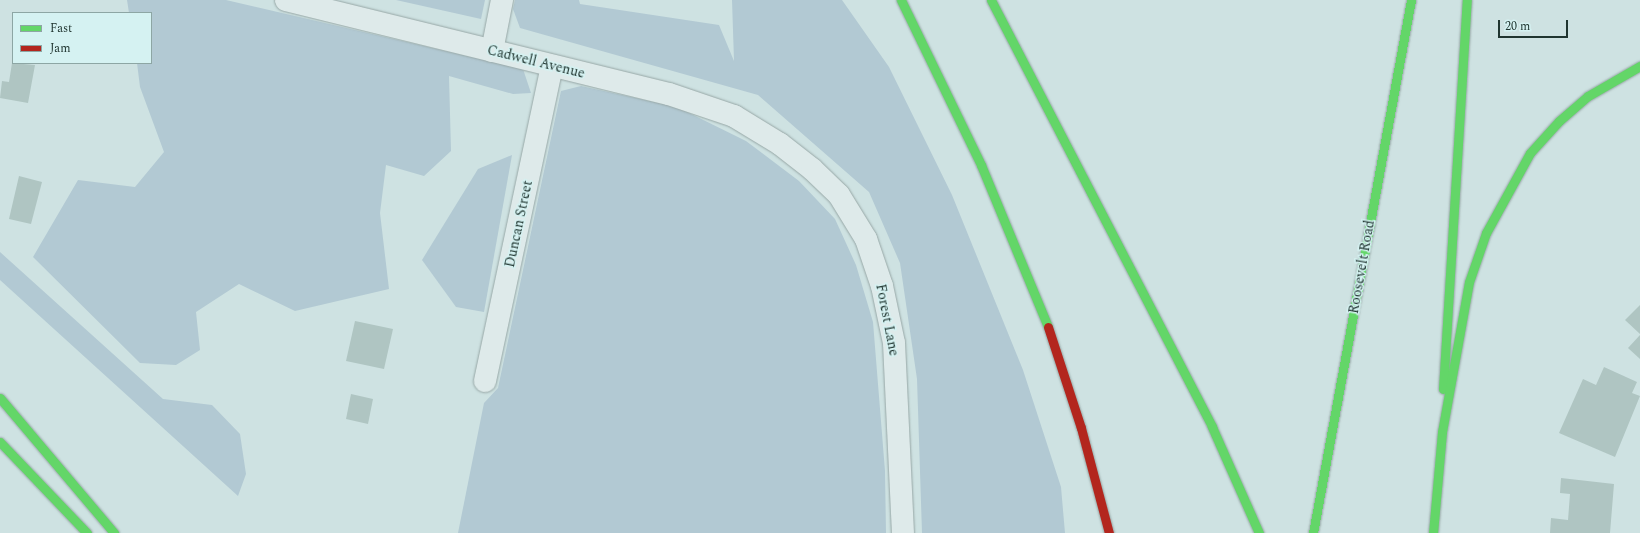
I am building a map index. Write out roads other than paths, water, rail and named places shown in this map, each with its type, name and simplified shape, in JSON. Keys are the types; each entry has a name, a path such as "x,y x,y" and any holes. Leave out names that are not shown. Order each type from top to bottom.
{"main road":[{"path":"900,0 981,165 1045,319 1081,428 1109,533"},
{"path":"991,0 1212,428 1259,533"},
{"name":"Roosevelt Road","path":"1313,533 1411,0"},
{"path":"1433,533 1442,432 1446,303 1467,0"},
{"path":"1442,432 1468,282 1505,194 1530,153 1559,121 1588,96 1640,66"},
{"path":"0,398 114,533"},
{"path":"0,442 87,533"}],"street":[{"name":"Cadwell Avenue","path":"286,0 669,94 734,116 780,144"},
{"path":"492,51 502,0"},
{"name":"Duncan Street","path":"485,381 552,66"},
{"name":"Forest Lane","path":"780,144 839,195 866,239 882,286 894,343 903,533"}]}
